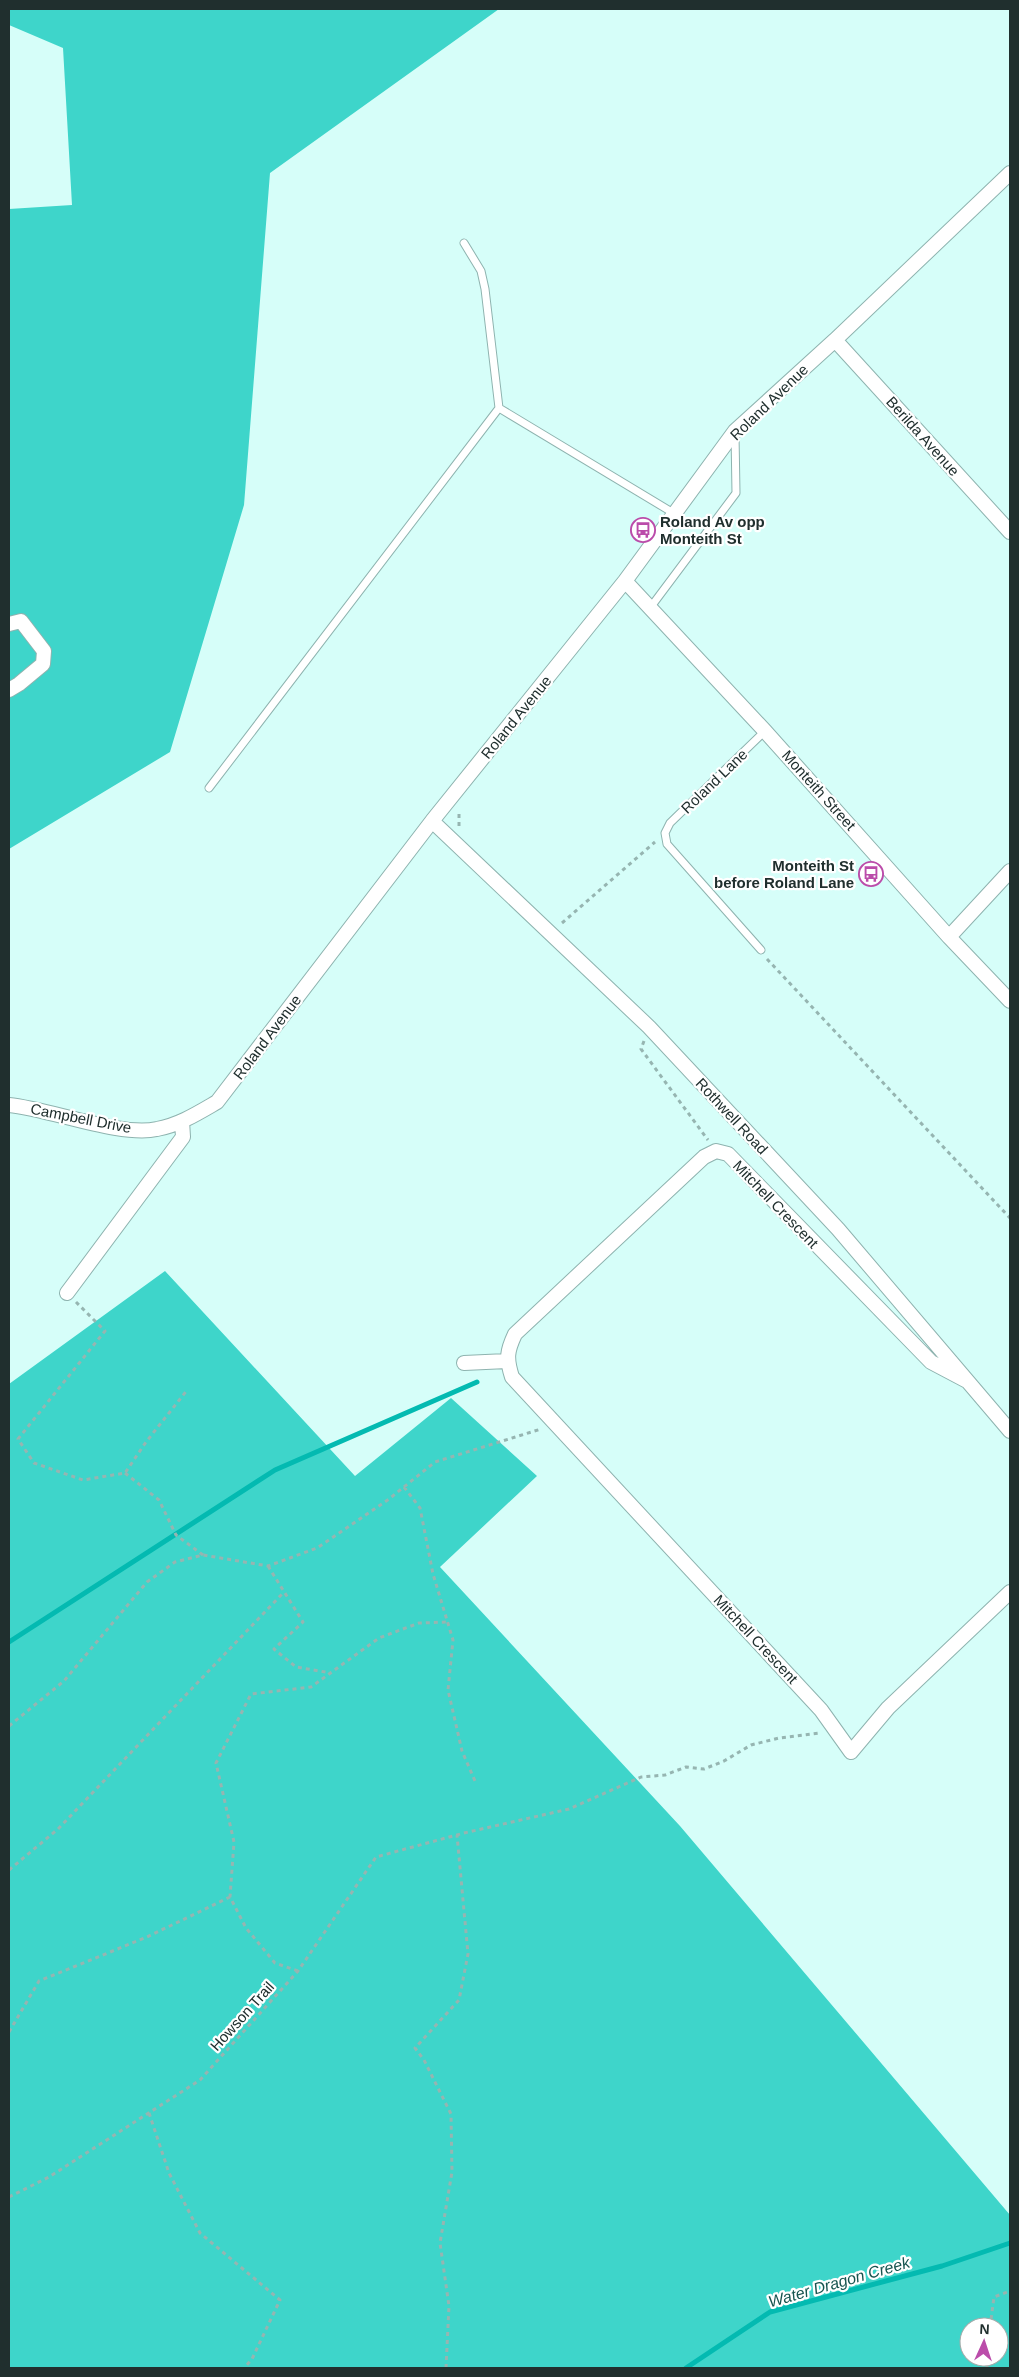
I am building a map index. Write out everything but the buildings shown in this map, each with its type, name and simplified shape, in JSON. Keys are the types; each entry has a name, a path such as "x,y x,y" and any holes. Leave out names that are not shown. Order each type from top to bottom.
{"street":[{"name":"Roland Avenue","path":"182,1122 217,1102 432,821 625,581 735,431 835,340 1010,173"},
{"name":"Berilda Avenue","path":"835,340 1010,532"},
{"name":"Monteith Street","path":"625,581 765,730 949,936 1010,1001"},
{"path":"9,624 21,621 44,651 43,664 20,684 9,690"},
{"name":"Rothwell Road","path":"432,821 649,1027 838,1229 1010,1431"},
{"path":"949,936 1010,871"},
{"name":"Campbell Drive","path":"9,1105 126,1129 156,1130 182,1122"},
{"path":"67,1293 183,1137 182,1122"},
{"name":"Mitchell Crescent","path":"967,1381 931,1362 728,1154 716,1151 704,1157 515,1334 507,1361 512,1377 821,1710 851,1752 888,1708 1010,1592"},
{"path":"464,1363 507,1361"}],"lane":[{"path":"209,788 499,408 485,289 481,271 464,243"},
{"path":"499,408 675,514"},
{"path":"650,608 736,493 735,431"},
{"name":"Roland Lane","path":"665,833 670,823 765,730"},
{"path":"665,833 667,844 761,950"}],"path":[{"path":"550,935 665,833"},
{"path":"761,950 773,968 1010,1218"},
{"path":"640,1049 716,1151"},
{"path":"67,1293 105,1331 18,1439 34,1463 83,1480 125,1473 146,1442 188,1389"},
{"path":"9,1726 64,1681 146,1582 175,1562 203,1556 268,1566 317,1548 404,1487 435,1462 556,1424"},
{"path":"125,1473 159,1500 176,1535 203,1556"},
{"path":"404,1487 420,1508 433,1574 453,1640 448,1690 462,1751 474,1781"},
{"path":"268,1566 283,1593 303,1622 274,1650 296,1667 331,1673"},
{"path":"9,1870 58,1829 283,1593"},
{"path":"298,1970 276,1963 246,1928 230,1897 234,1842 216,1763 251,1694 311,1687 379,1638 419,1623 448,1622"},
{"name":"Howson Trail","path":"9,2197 48,2177 200,2080 298,1970 376,1857 464,1833 569,1809 640,1777 665,1775 686,1767 704,1769 724,1761 751,1745 779,1738 837,1732"},
{"path":"446,2368 449,2306 440,2243 452,2172 451,2114 424,2060 415,2048 459,2000 461,1991 468,1954 457,1835"},
{"path":"9,2032 39,1981 147,1936 230,1897"},
{"path":"149,2113 169,2173 200,2233 280,2300 252,2359 244,2368"},
{"path":"991,2317 994,2297 1010,2291"}],"shaded area":[{"path":"9,9 499,9 270,173 244,505 170,752 9,849 9,209 72,205 63,48 9,25"},
{"path":"165,1271 355,1476 451,1398 537,1476 440,1567 680,1826 1010,2215 1010,2368 9,2368 9,1384"}],"waterway":[{"path":"9,1642 275,1470 477,1382"},
{"name":"Water Dragon Creek","path":"686,2368 770,2312 942,2266 1010,2243"}],"place":[{"name":"Roland Av opp Monteith St","path":"643,530"},
{"name":"Monteith St before Roland Lane","path":"871,874"}]}
